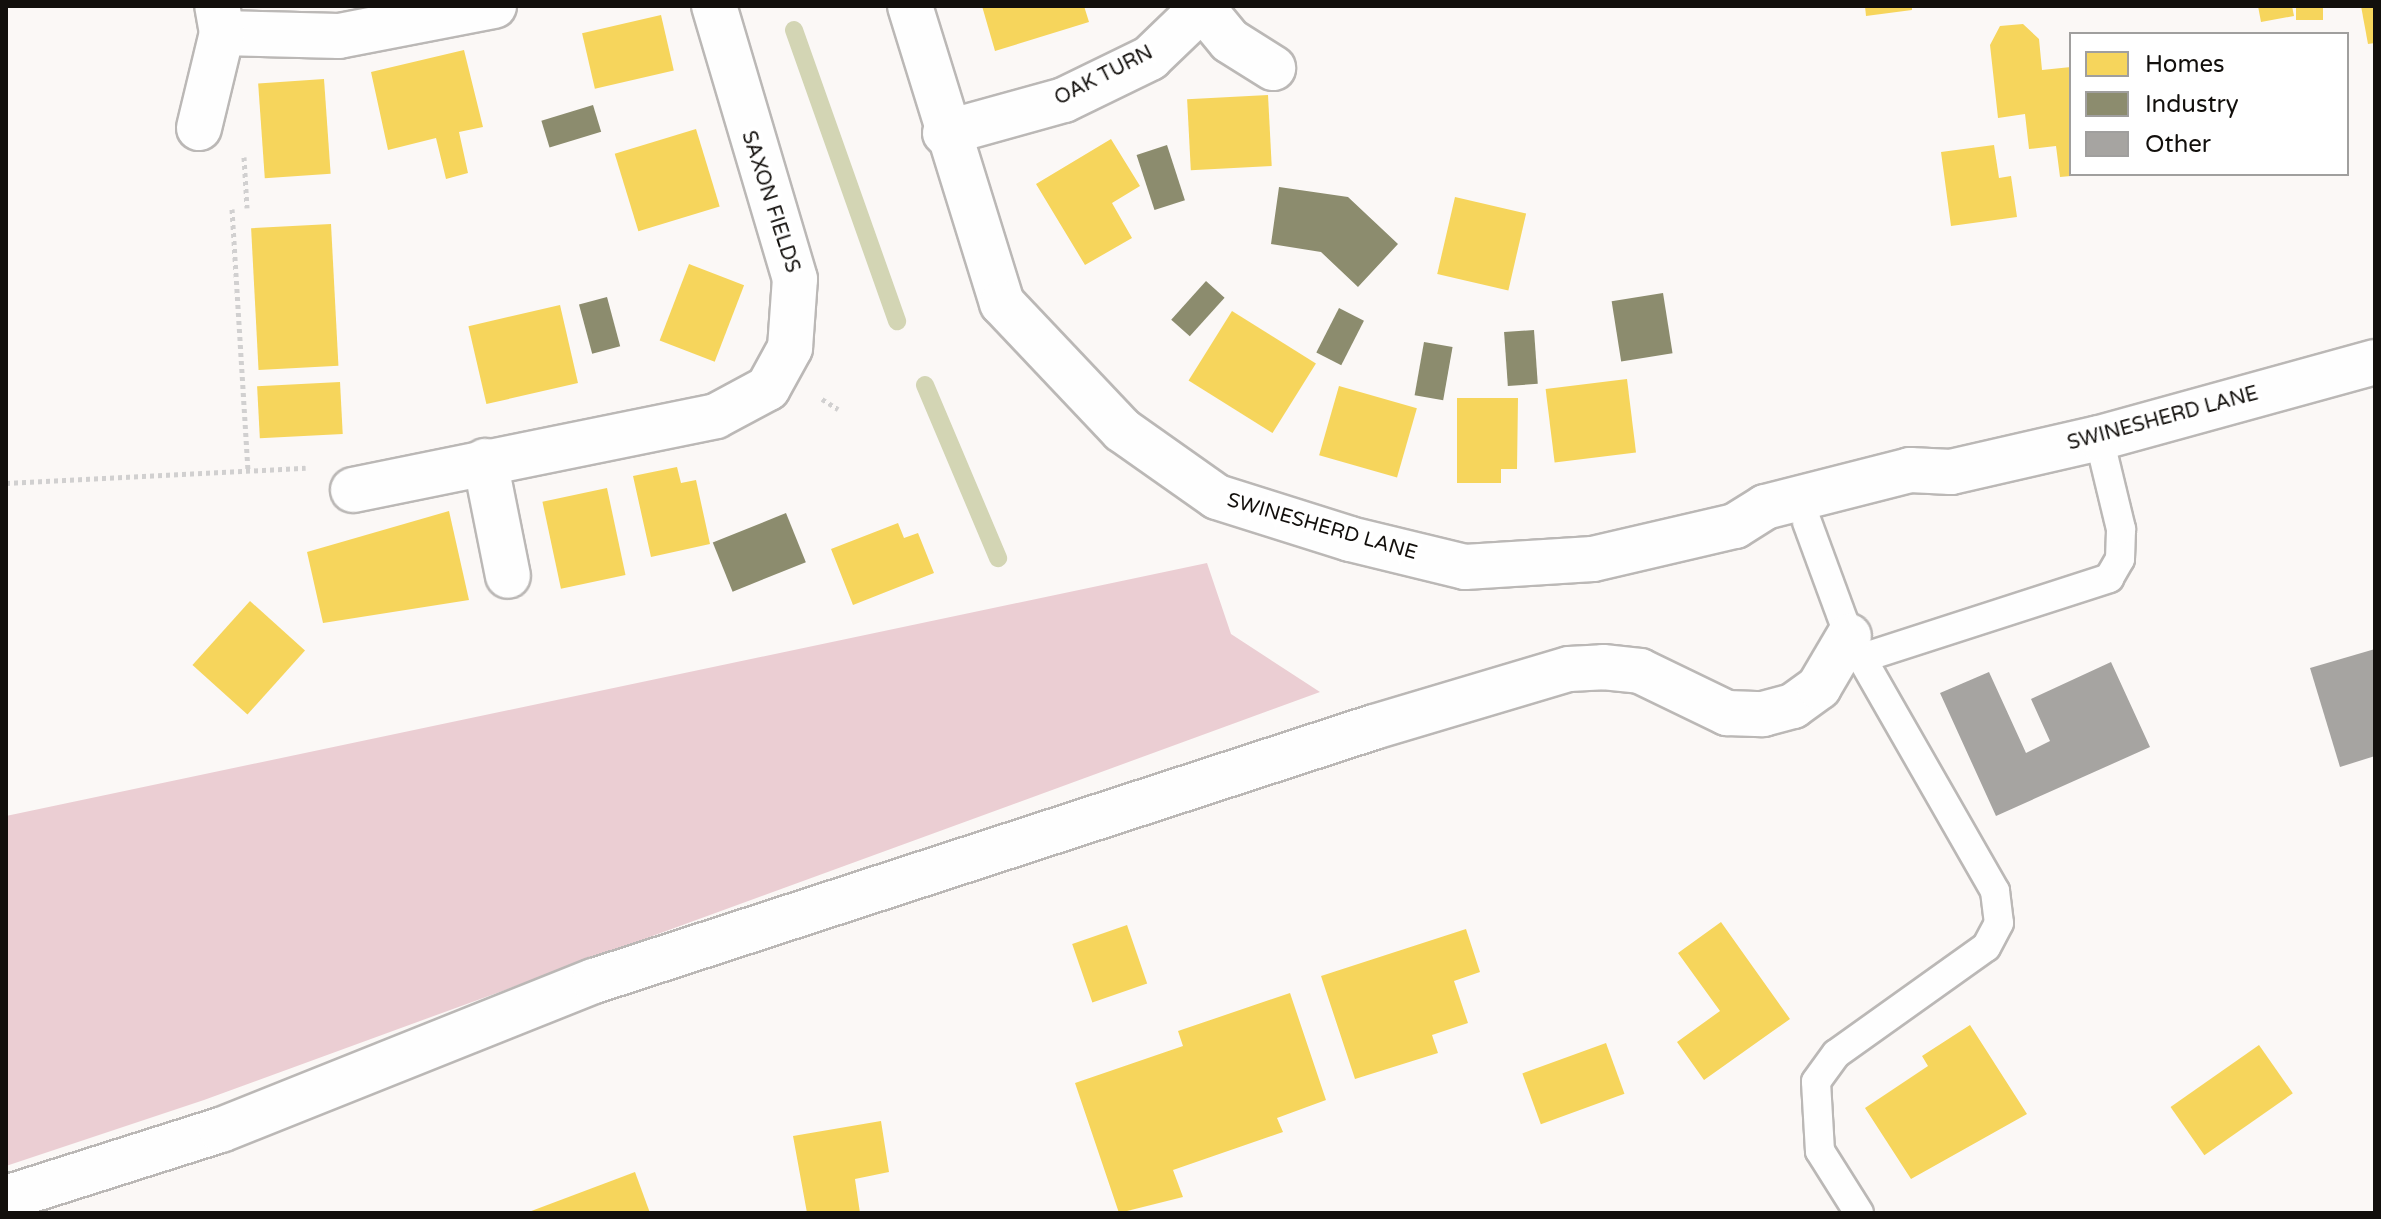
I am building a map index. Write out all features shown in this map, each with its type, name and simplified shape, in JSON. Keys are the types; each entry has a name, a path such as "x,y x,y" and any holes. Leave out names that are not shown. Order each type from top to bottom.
{"street":[{"path":"199,128 219,19 339,36 494,6"},
{"name":"SAXON FIELDS","path":"337,479 485,461 716,416 743,407 778,373 797,318 795,279 714,6"},
{"name":"SWINESHERD LANE","path":"910,6 945,133 1002,303 1122,430 1217,497 1465,567 1593,559 1735,526 1765,507 1895,474 1951,472 2099,438 2375,362"},
{"name":"OAK TURN","path":"945,133 1064,100 1150,58 1202,7 1230,41 1273,68"},
{"path":"485,461 508,576"},
{"name":"SWINESHERD LANE","path":"1735,526 1770,530 1807,522 1914,492 1951,472"},
{"path":"6,1198 221,1130 594,981 1374,727 1569,669 1603,667 1640,671 1727,713 1763,714 1819,687 1856,647"}],"lane":[{"path":"1856,647 2109,578 2120,559 2121,529 2099,438"},
{"path":"1807,522 1856,647 1995,891 1999,923 1986,947 1836,1054 1816,1082 1820,1151 1859,1213"}],"path":[{"path":"244,146 247,208"},
{"path":"232,209 248,472"},
{"path":"6,483 248,472 337,479"}],"shaded area":[{"path":"1207,563 1231,634 1320,692 204,1100 6,1166 6,816"}],"building: Homes":[{"path":"982,6 1084,6 1089,22 995,51"},
{"path":"1865,6 1912,6 1912,10 1866,16"},
{"path":"2258,6 2292,6 2294,16 2261,22"},
{"path":"2296,6 2323,6 2323,20 2296,20"},
{"path":"2361,6 2375,6 2375,43 2368,44"},
{"path":"661,15 674,71 595,89 582,33"},
{"path":"2023,24 2039,39 2042,70 2069,67 2071,176 2060,177 2056,146 2029,149 2025,114 1998,118 1990,45 2000,26"},
{"path":"464,50 483,127 459,132 468,173 446,179 436,138 388,150 371,72"},
{"path":"324,79 331,174 265,178 258,84"},
{"path":"1268,95 1272,166 1191,170 1187,99"},
{"path":"696,129 720,206 638,231 615,154"},
{"path":"1111,139 1140,186 1112,203 1132,238 1085,265 1036,184"},
{"path":"1994,145 1999,178 2011,176 2017,217 1951,226 1941,152"},
{"path":"1455,197 1526,213 1508,290 1437,274"},
{"path":"331,224 338,366 259,370 251,228"},
{"path":"689,264 744,285 715,362 660,341"},
{"path":"560,305 578,383 486,404 468,326"},
{"path":"1232,311 1316,363 1273,433 1189,381"},
{"path":"1627,379 1636,452 1555,462 1546,389"},
{"path":"340,382 343,434 260,438 257,386"},
{"path":"1339,386 1417,408 1397,478 1319,455"},
{"path":"1457,398 1518,398 1517,469 1501,469 1501,483 1457,483"},
{"path":"677,467 681,483 696,480 710,544 651,557 633,476"},
{"path":"607,488 626,575 561,589 542,502"},
{"path":"449,511 469,600 323,623 307,552"},
{"path":"898,523 904,538 918,533 934,573 853,605 831,549"},
{"path":"250,601 305,651 247,714 192,665"},
{"path":"1721,922 1790,1019 1704,1080 1677,1042 1720,1011 1678,953"},
{"path":"1127,925 1147,984 1092,1003 1072,944"},
{"path":"1466,929 1480,972 1454,981 1468,1023 1432,1035 1438,1053 1355,1079 1321,976"},
{"path":"1290,993 1326,1100 1277,1118 1283,1132 1173,1170 1183,1197 1119,1213 1075,1083 1183,1046 1178,1031"},
{"path":"1970,1025 2027,1114 1911,1179 1865,1108 1928,1066 1922,1056"},
{"path":"1606,1043 1624,1094 1541,1124 1522,1073"},
{"path":"2259,1045 2293,1093 2204,1155 2171,1107"},
{"path":"881,1121 889,1172 855,1179 860,1213 807,1213 793,1136"},
{"path":"635,1172 650,1213 526,1213"}],"building: Industry":[{"path":"593,105 601,132 550,148 541,121"},
{"path":"1167,145 1185,200 1154,210 1137,155"},
{"path":"1279,187 1348,197 1398,244 1358,287 1321,252 1271,244"},
{"path":"1206,281 1225,298 1190,336 1171,320"},
{"path":"1663,293 1673,353 1621,361 1612,301"},
{"path":"607,297 620,346 592,354 579,305"},
{"path":"1339,308 1364,321 1341,365 1316,353"},
{"path":"1534,330 1538,384 1508,386 1504,332"},
{"path":"1424,342 1453,347 1443,400 1415,395"},
{"path":"786,513 806,562 733,592 713,543"}],"building: Other":[{"path":"2375,649 2375,756 2340,767 2310,668"},
{"path":"2111,662 2150,747 1996,816 1940,693 1989,672 2026,753 2050,741 2031,699"}],"waterway":[{"path":"794,30 897,321"},
{"path":"925,385 998,558"}]}
